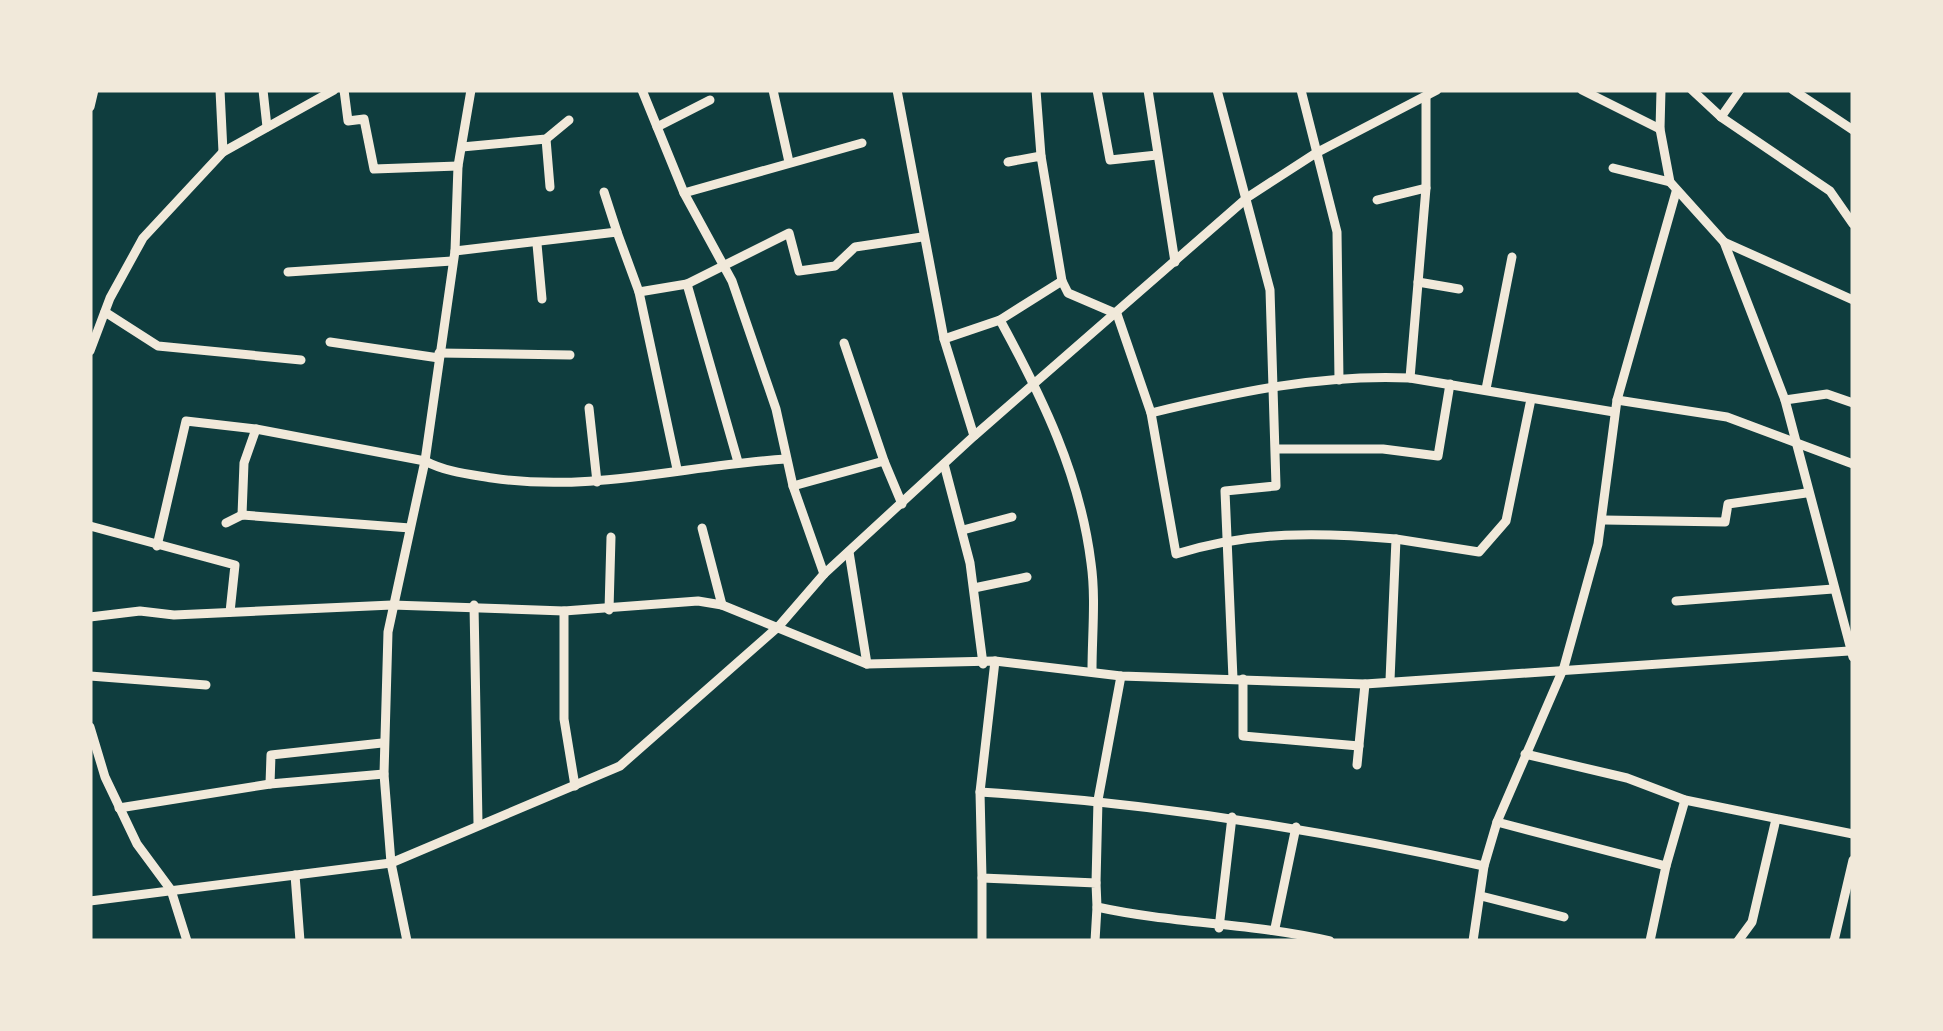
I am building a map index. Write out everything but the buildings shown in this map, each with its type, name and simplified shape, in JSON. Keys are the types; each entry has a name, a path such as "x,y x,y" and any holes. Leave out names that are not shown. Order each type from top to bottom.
{"street":[{"path":"90,107 94,90"},
{"path":"220,90 223,152"},
{"path":"263,90 267,127"},
{"path":"90,351 104,313 143,238 223,152 334,90"},
{"path":"344,90 348,122 364,120 374,169 458,166"},
{"path":"407,941 391,862 382,743 392,605 425,461 454,256 458,166 471,90"},
{"path":"642,90 684,193 723,266 776,409 792,486 824,574"},
{"path":"773,90 790,162"},
{"path":"897,90 944,339 974,436"},
{"path":"1036,90 1041,156 1062,282 1068,293 1118,314 1150,412 1176,554 1226,538 1306,531 1479,552 1506,521 1531,398"},
{"path":"1097,90 1110,160 1157,156"},
{"path":"1148,90 1176,262"},
{"path":"1218,90 1220,111 1248,197 1270,290 1276,384 1276,486 1225,491 1243,736 1359,746"},
{"path":"1301,90 1337,232 1339,380"},
{"path":"90,901 391,862 620,766 780,626 824,574 974,436 1248,197 1316,154 1437,90"},
{"path":"1582,90 1660,129"},
{"path":"1661,90 1660,129 1670,182 1676,192 1724,242 1853,300"},
{"path":"1692,90 1721,118 1830,192 1853,224"},
{"path":"1721,118 1740,90"},
{"path":"1793,90 1853,130"},
{"path":"1410,378 1426,188 1426,97"},
{"path":"656,126 710,100"},
{"path":"462,147 546,138 568,120"},
{"path":"546,138 550,187"},
{"path":"684,193 862,142"},
{"path":"1008,162 1041,156"},
{"path":"1614,168 1670,182"},
{"path":"1376,200 1426,188"},
{"path":"604,192 639,292 677,470"},
{"path":"1473,941 1484,866 1497,822 1564,667 1604,520 1616,406 1676,192"},
{"path":"288,272 454,256 618,232"},
{"path":"639,292 687,284 789,233 800,271 835,266 855,247 922,236"},
{"path":"90,617 140,611 174,616 392,605 609,610 698,602 722,605 780,626 867,664 996,661 1121,676 1364,684 1564,667 1851,654 1806,493 1799,444 1724,242"},
{"path":"537,244 542,298"},
{"path":"1486,389 1512,258"},
{"path":"944,339 1000,320 1062,282"},
{"path":"1418,282 1459,289"},
{"path":"687,284 738,462"},
{"path":"90,309 104,313 158,346 301,360"},
{"path":"1000,320 1036,385 1076,489 1092,565 1092,670"},
{"path":"330,342 439,356 570,355"},
{"path":"844,343 902,504"},
{"path":"1150,412 1276,384 1410,378 1531,398 1726,417 1853,464"},
{"path":"1276,449 1383,449 1438,456 1450,384"},
{"path":"1785,400 1827,394 1853,403"},
{"path":"589,408 597,482"},
{"path":"157,546 186,422 256,429 425,461 442,470 542,485 650,478 677,470 786,459"},
{"path":"242,515 244,463 256,429"},
{"path":"792,486 884,461"},
{"path":"944,464 963,530 983,664"},
{"path":"1604,520 1726,522 1728,504 1806,493"},
{"path":"226,523 242,515 410,528"},
{"path":"963,530 1012,517"},
{"path":"90,526 235,565 230,612"},
{"path":"702,528 722,605"},
{"path":"609,610 610,537"},
{"path":"1390,680 1396,539"},
{"path":"849,552 867,664"},
{"path":"974,588 1026,577"},
{"path":"1676,600 1833,588"},
{"path":"1838,604 1853,606"},
{"path":"474,605 478,824"},
{"path":"564,610 564,719 575,786"},
{"path":"982,941 980,792 996,661"},
{"path":"90,676 206,685"},
{"path":"1095,941 1098,800 1121,676"},
{"path":"1357,765 1364,684"},
{"path":"90,727 119,808 137,844 171,890 187,941"},
{"path":"270,784 272,755 382,743"},
{"path":"1526,754 1627,778 1685,800 1853,834"},
{"path":"119,808 270,784 384,774"},
{"path":"980,792 1098,800 1232,817 1484,866"},
{"path":"1650,941 1685,800"},
{"path":"1219,928 1232,817"},
{"path":"1738,941 1752,922 1776,820"},
{"path":"1497,822 1666,866"},
{"path":"1275,928 1296,827"},
{"path":"1834,941 1853,860"},
{"path":"295,875 300,941"},
{"path":"982,878 1096,883"},
{"path":"1481,896 1564,917"},
{"path":"1097,907 1219,928 1275,928 1330,941"}]}
